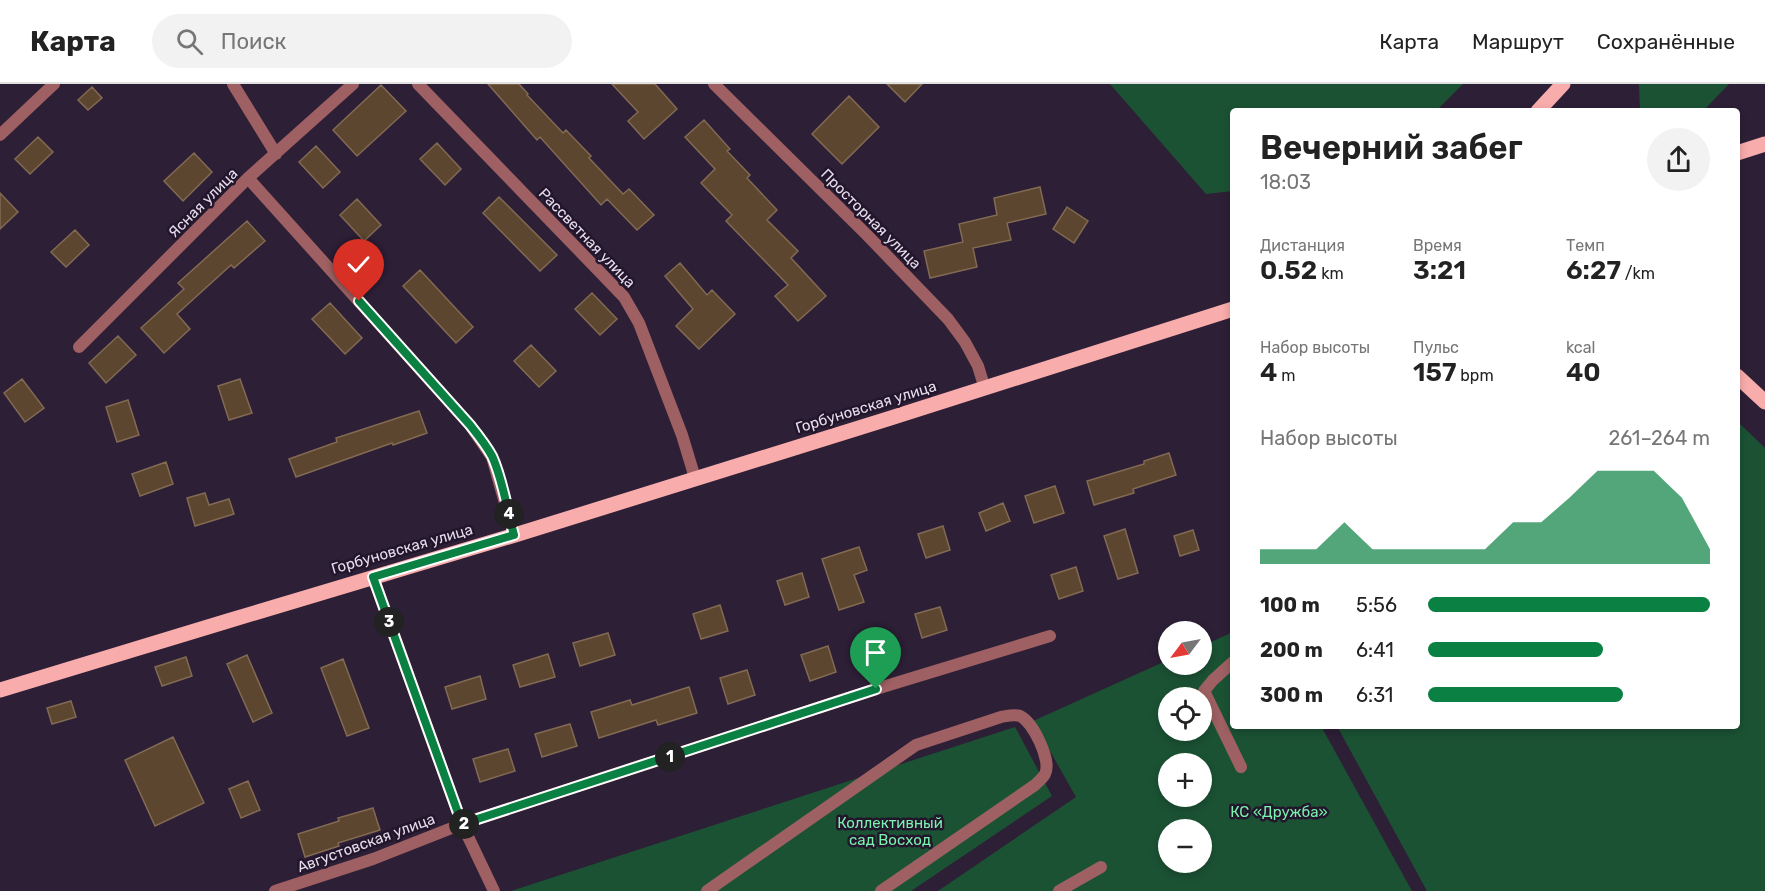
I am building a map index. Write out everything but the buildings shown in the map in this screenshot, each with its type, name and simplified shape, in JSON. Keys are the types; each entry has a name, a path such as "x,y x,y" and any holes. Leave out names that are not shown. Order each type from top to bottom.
{"main road":[{"path":"1541,108 1563,84"},
{"path":"1740,152 1765,144"},
{"name":"Горбуновская улица","path":"0,690 514,535 985,389 1230,310"},
{"path":"1740,379 1765,402"}],"street":[{"path":"0,135 54,84"},
{"path":"233,84 276,154"},
{"name":"Ясная улица","path":"79,347 248,178 353,84"},
{"name":"Рассветная улица","path":"418,84 624,297 639,323 682,435 695,478"},
{"name":"Просторная улица","path":"714,84 867,235 948,319 970,350 985,389"},
{"path":"248,178 476,432 492,457 514,535"},
{"path":"373,577 462,824 494,891"},
{"name":"Августовская улица","path":"275,891 373,859 462,824 876,689 1050,636"},
{"path":"1230,665 1204,691 1241,767"},
{"path":"707,891 916,745 1001,717 1015,715 1023,717 1042,746 1047,761 1045,774 1035,785 881,891"},
{"path":"1059,891 1101,867"}],"green space":[{"path":"1110,84 1463,84 1439,108 1230,108 1230,191 1206,194"},
{"path":"1639,84 1729,84 1706,108 1640,108"},
{"path":"1740,424 1765,448 1765,891 1427,891 1339,729 1740,729"},
{"name":"КС «Дружба»","path":"1230,633 1230,729 1323,729 1412,891 938,891 1076,797 1033,721 1158,665 1158,675 1212,675 1212,641"},
{"name":"Коллективный сад Восход","path":"1015,727 1052,796 911,891 511,891"}],"route":[{"path":"359,301 482,440 497,470 514,535 373,577 462,824 876,689"}]}
